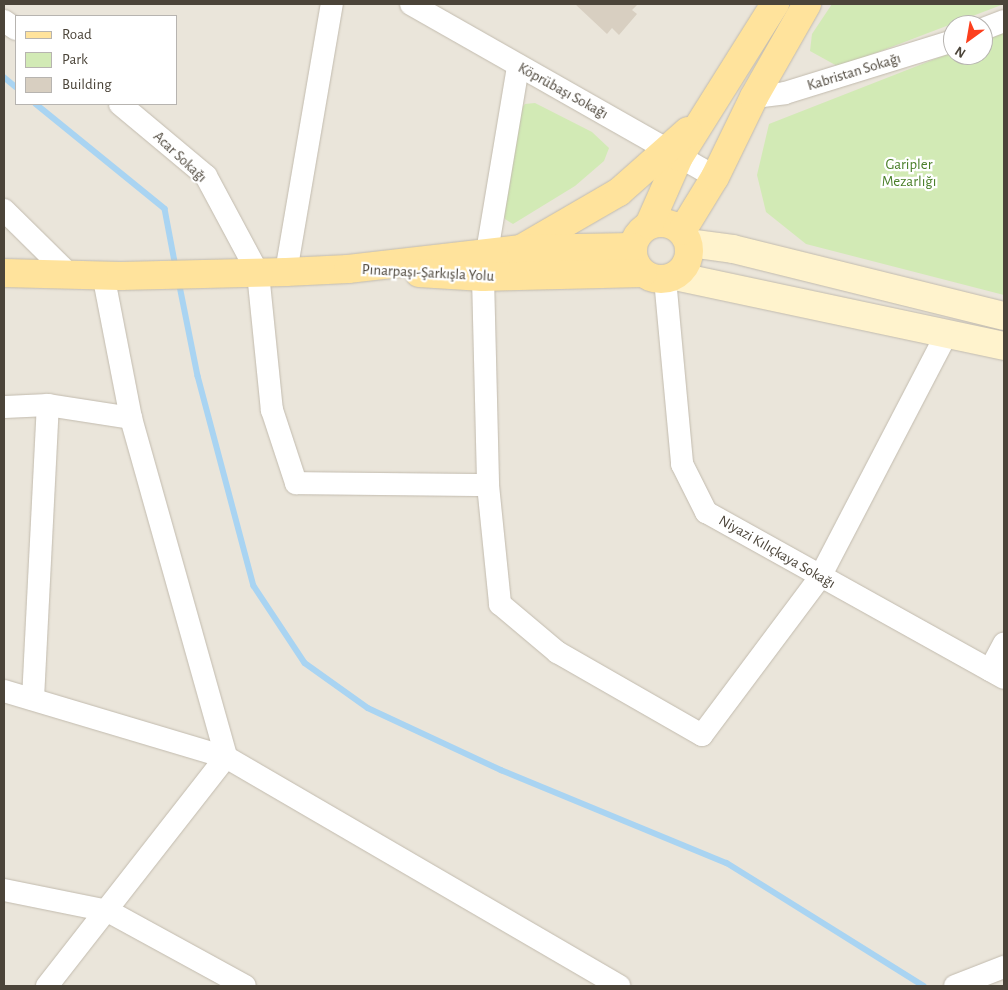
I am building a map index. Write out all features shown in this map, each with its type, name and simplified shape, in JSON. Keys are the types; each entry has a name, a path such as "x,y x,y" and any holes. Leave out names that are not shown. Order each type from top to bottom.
{"main road":[{"path":"521,249 619,192 672,153 704,117 775,4"},
{"path":"661,276 688,262 685,237 754,98 807,4"},
{"path":"650,225 672,153"},
{"path":"1004,316 685,237 667,223 650,225 642,230 633,247 633,257 661,276 1004,346"},
{"name":"Pınarpaşı-Şarkışla Yolu","path":"485,264 521,249 633,247"},
{"name":"Pınarpaşı-Şarkışla Yolu","path":"4,273 112,275 249,273 485,264 661,276"}],"street":[{"path":"286,272 332,4"},
{"name":"Köprübaşı Sokağı","path":"411,4 715,177"},
{"path":"4,21 15,28"},
{"name":"Kabristan Sokağı","path":"754,98 802,88 943,44"},
{"path":"518,66 485,264 488,485 500,604 557,652 702,735 820,577 947,333"},
{"name":"Acar Sokağı","path":"121,105 206,176 249,273"},
{"path":"4,210 69,274"},
{"path":"249,273 272,410 296,483 488,485"},
{"path":"112,275 131,418 226,757"},
{"name":"Niyazi Kılıçkaya Sokağı","path":"661,276 682,464 706,512 997,674"},
{"path":"4,407 48,405 131,418"},
{"path":"33,699 48,405"},
{"path":"997,674 1004,644"},
{"path":"4,691 226,757 619,986"},
{"path":"47,986 108,911 226,757"},
{"path":"4,890 108,911 245,986"},
{"path":"961,984 1004,968"}],"shaded area":[{"path":"4,4 1004,4 1004,986 4,986"}],"green space":[{"path":"832,4 1004,4 975,15 943,15 943,27 839,67 810,51 812,34"},
{"name":"Garipler Mezarlığı","path":"1004,32 1004,295 806,244 766,212 757,175 769,124 943,56 943,65 993,65 993,37"},
{"path":"535,103 592,132 609,148 604,161 575,186 513,224 505,219 502,209 515,116 525,104"}],"building":[{"path":"575,4 638,4 632,10 637,14 619,35 612,28 607,34"}],"waterway":[{"path":"4,77 15,86"},
{"path":"37,105 165,209 176,267"},
{"path":"179,281 198,376 254,586 305,663 368,708 501,770 727,863 924,986"}]}
